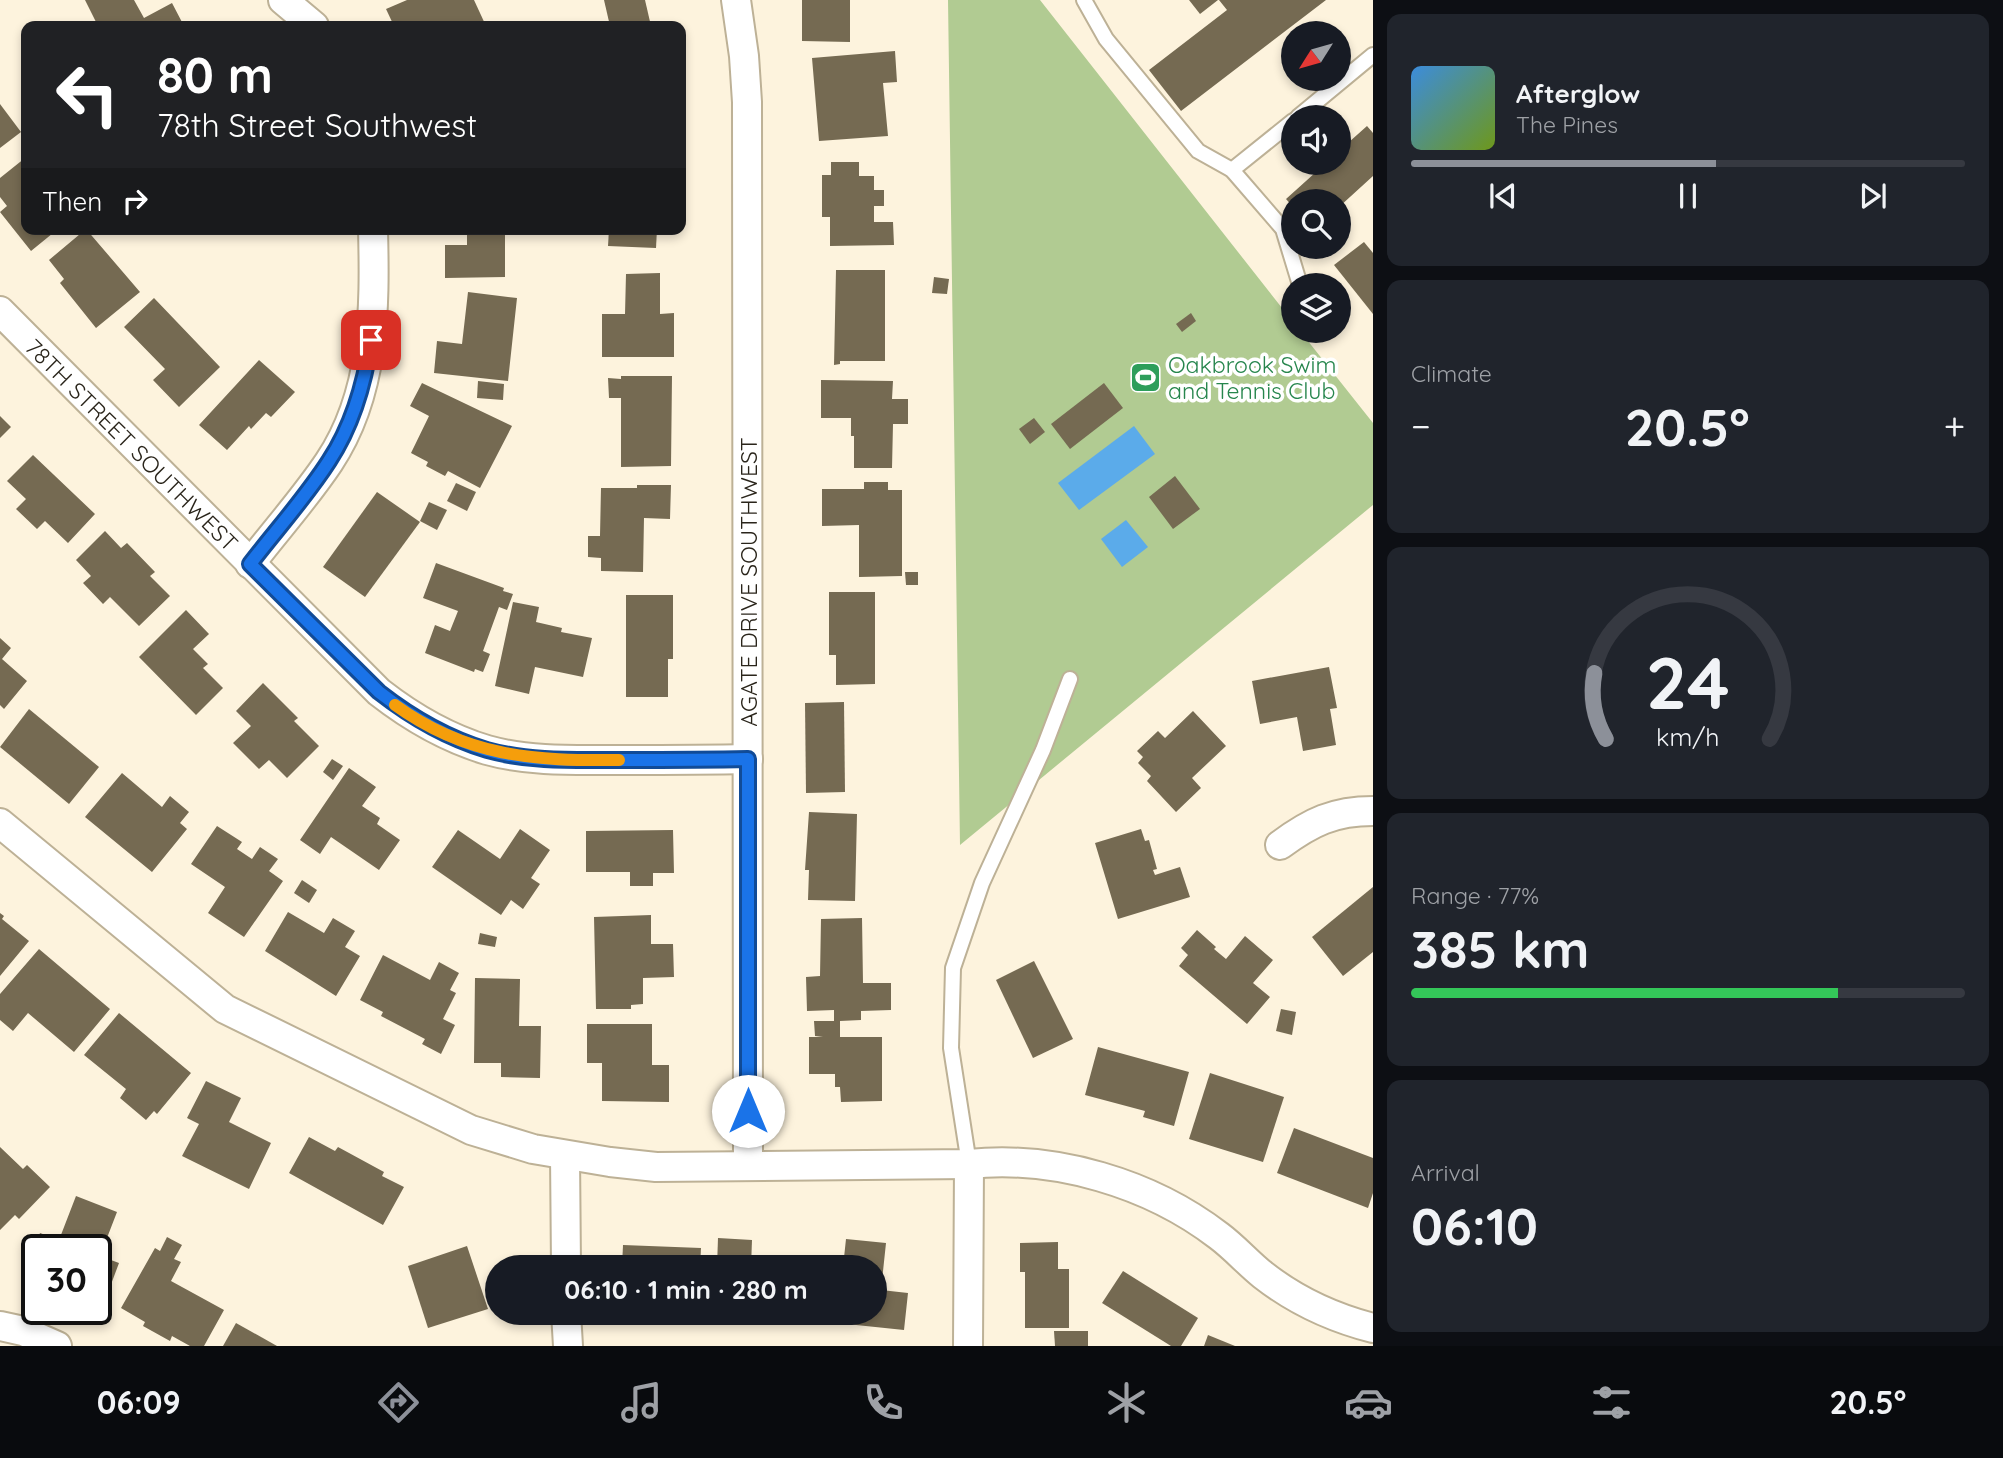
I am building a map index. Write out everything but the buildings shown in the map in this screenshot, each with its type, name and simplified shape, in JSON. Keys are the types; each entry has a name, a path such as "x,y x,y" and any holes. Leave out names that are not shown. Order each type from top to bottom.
{"street":[{"path":"283,0 308,21"},
{"name":"AGATE DRIVE SOUTHWEST","path":"736,0 747,102 748,1165"},
{"path":"250,564 329,461 354,409 363,382 373,325 373,235"},
{"name":"78TH STREET SOUTHWEST","path":"0,311 250,564 379,692 398,707 465,743 538,759 748,759"},
{"path":"1280,845 1305,826 1332,815 1373,811"},
{"path":"0,823 225,1009 471,1130 533,1149 656,1167 990,1162 1034,1163 1076,1171 1144,1193 1170,1206 1212,1231 1283,1289 1325,1312 1373,1328"},
{"path":"565,1155 566,1255"},
{"path":"968,1346 969,1164"},
{"path":"567,1325 568,1346"},
{"path":"0,1326 23,1331 57,1346"}],"lane":[{"path":"1084,0 1106,39 1198,151 1232,170 1283,229 1296,273"},
{"path":"1313,105 1373,55"},
{"path":"1232,170 1281,131"},
{"path":"969,1164 951,1048 953,968 982,883 1043,750 1070,679"}],"green space":[{"name":"Oakbrook Swim and Tennis Club","path":"948,0 1040,0 1281,307 1281,343 1310,343 1373,423 1373,505 960,845"}],"water":[{"path":"1134,426 1155,454 1079,510 1058,483"},
{"path":"1126,520 1148,547 1122,567 1101,539"}],"slow traffic":[{"path":"395,705 442,733 465,743 513,756 563,761 619,760"}],"place":[{"name":"Oakbrook Swim and Tennis Club","path":"1145,377"}],"route":[{"path":"371,340 363,382 354,409 329,461 250,564 379,692 398,707 465,743 513,756 563,761 748,759 748,1111"}]}
